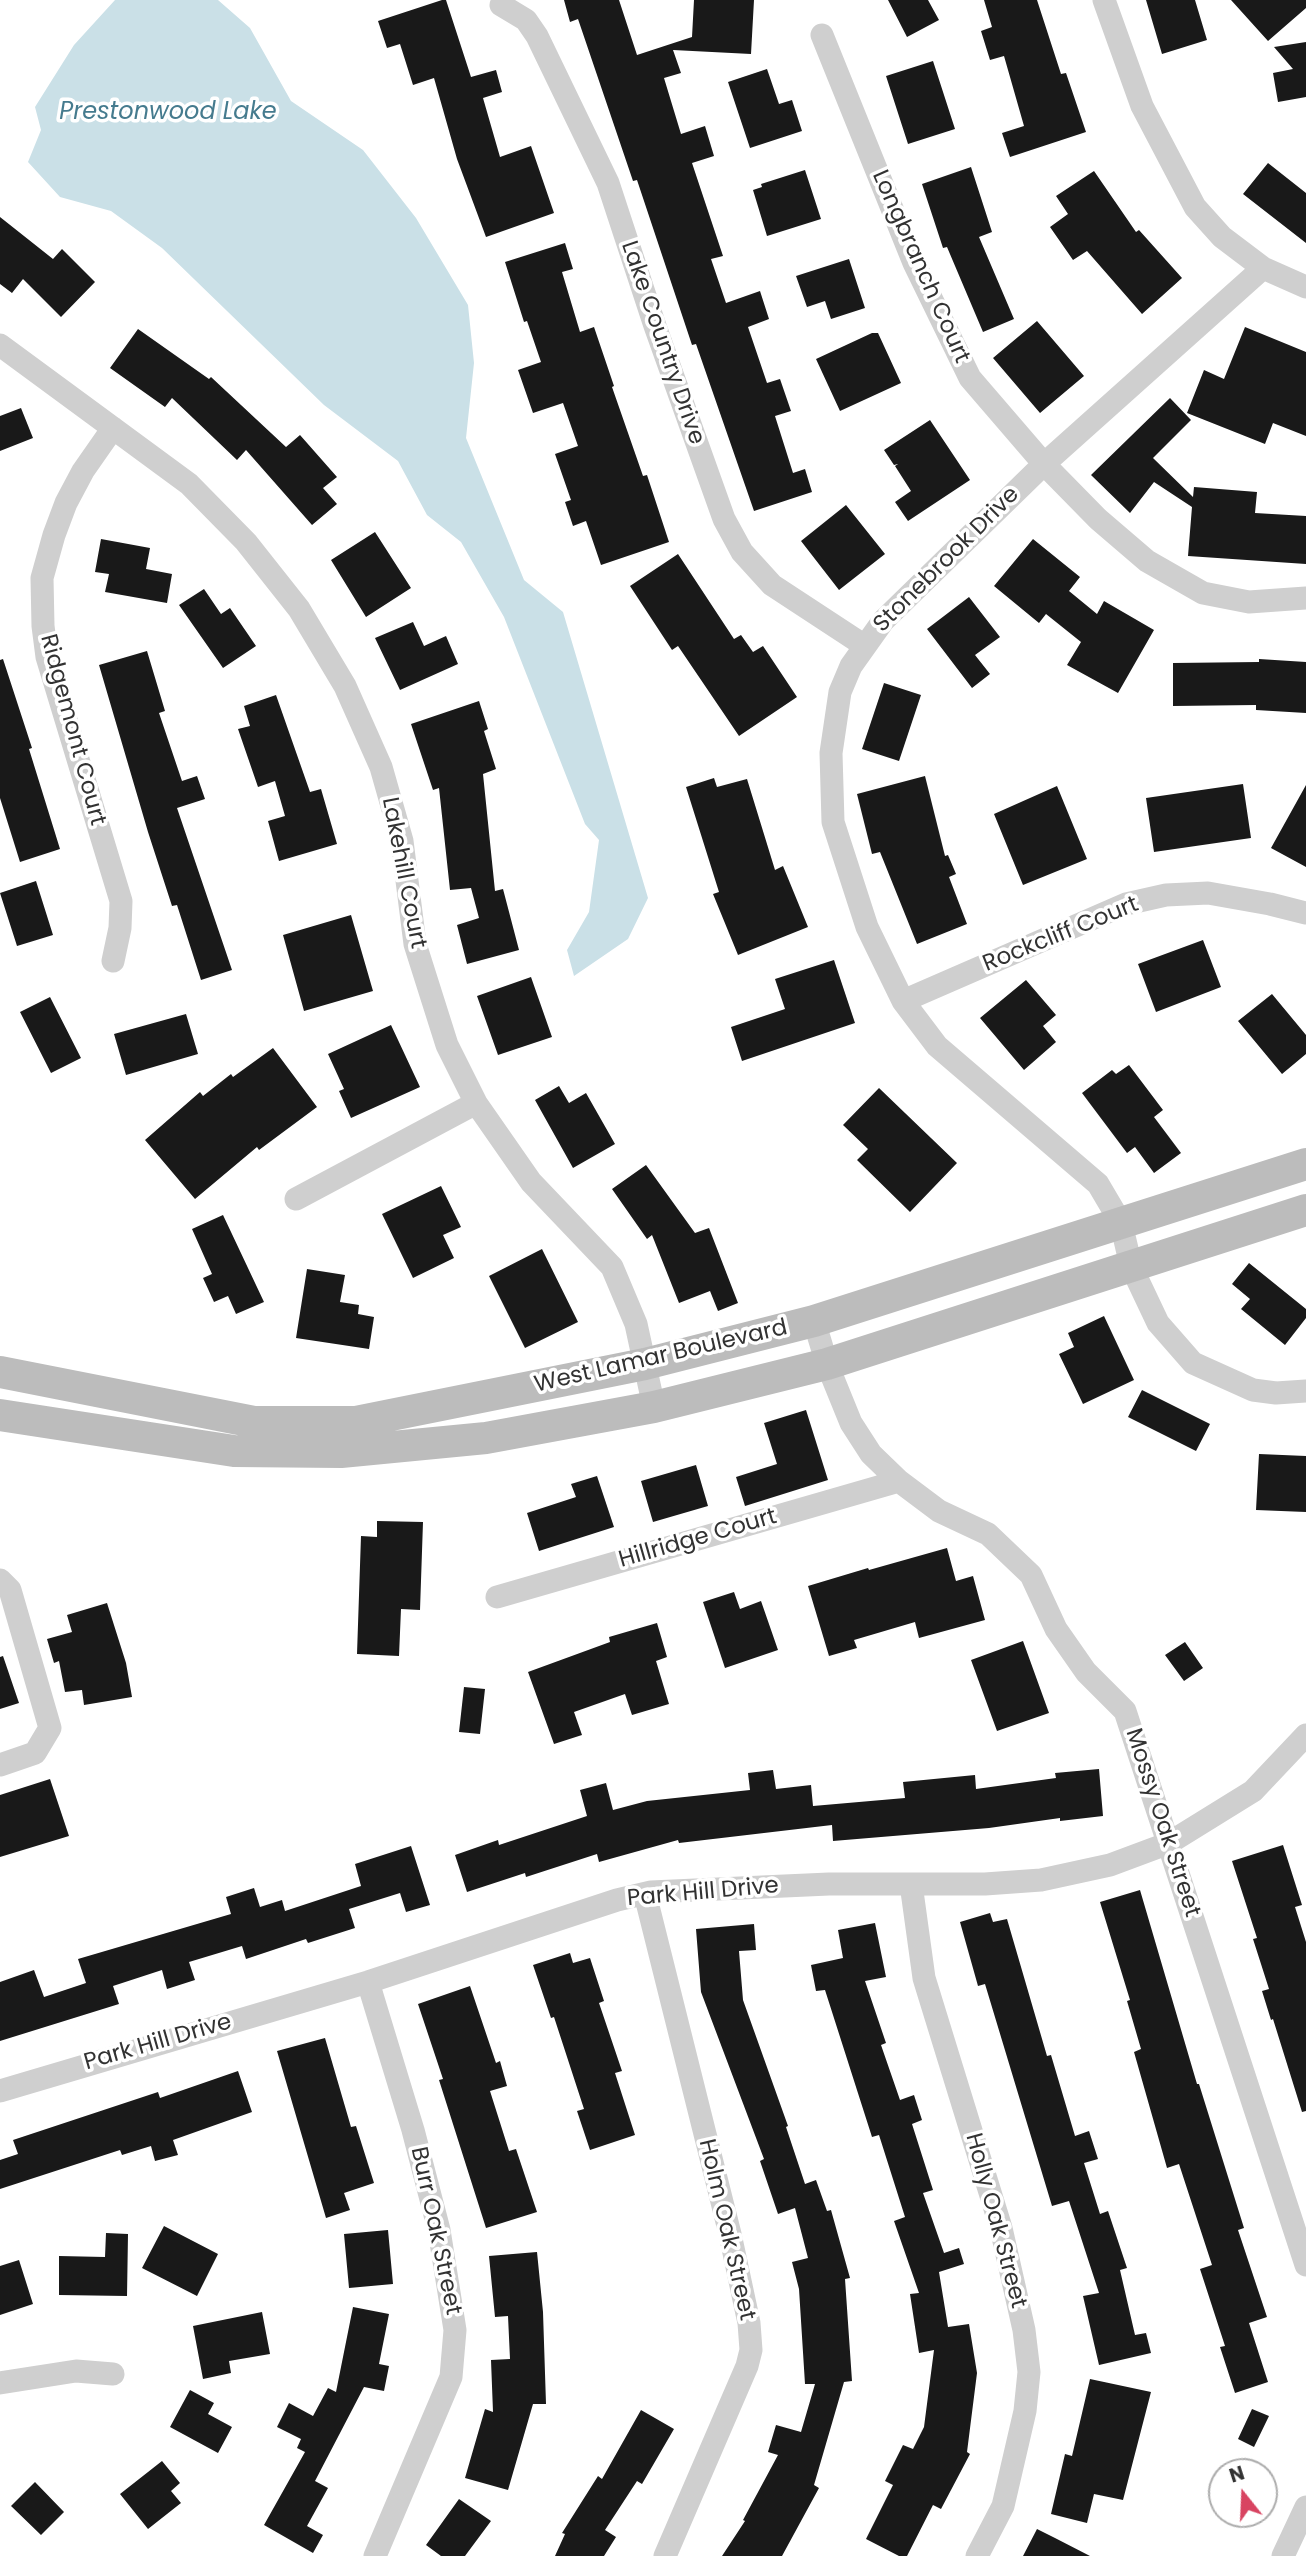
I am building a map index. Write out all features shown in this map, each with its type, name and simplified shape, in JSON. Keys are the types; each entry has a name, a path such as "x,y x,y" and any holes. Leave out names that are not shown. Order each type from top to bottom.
{"main road":[{"name":"West Lamar Boulevard","path":"0,1372 254,1422 356,1422 645,1364 814,1321 1306,1164"},
{"name":"West Lamar Boulevard","path":"0,1415 234,1451 341,1452 486,1438 654,1407 827,1364 1306,1210"}],"street":[{"path":"1104,0 1142,106 1195,207 1222,237 1263,268 1306,287"},
{"name":"Lake Country Drive","path":"501,5 526,20 537,36 608,183 654,326 724,519 742,552 772,585 865,646"},
{"name":"Longbranch Court","path":"822,35 914,263 970,378 1044,464 1098,519 1147,561 1203,593 1249,602 1306,597"},
{"name":"Stonebrook Drive","path":"1263,268 1044,464 883,621 851,666 840,692 831,754 833,822 867,927 903,1001 937,1046 1098,1184 1121,1223 1131,1266 1158,1323 1194,1363 1253,1390 1276,1393 1306,1391"},
{"name":"Lakehill Court","path":"0,345 189,484 246,542 299,609 345,685 381,767 402,841 415,944 447,1045 476,1102 531,1182 612,1267 636,1324 654,1407"},
{"name":"Ridgemont Court","path":"113,428 83,471 66,503 42,578 47,657 121,901 120,929 113,961"},
{"name":"Rockcliff Court","path":"903,1001 1126,904 1166,895 1208,893 1306,913"},
{"path":"296,1199 476,1102"},
{"name":"Mossy Oak Street","path":"814,1321 827,1364 851,1423 871,1454 899,1481 939,1511 988,1534 1031,1575 1056,1629 1086,1672 1125,1711 1306,2265"},
{"name":"Hillridge Court","path":"497,1597 899,1481"},
{"path":"0,1580 10,1590 50,1728 35,1754 0,1765"},
{"name":"Park Hill Drive","path":"0,2091 368,1982 617,1900 645,1894 829,1884 985,1884 1041,1880 1110,1865 1169,1843 1253,1791 1306,1735"},
{"name":"Holly Oak Street","path":"911,1884 924,1978 1001,2228 1024,2330 1030,2372 1025,2411 1003,2506 977,2556"},
{"name":"Holm Oak Street","path":"645,1894 730,2234 751,2350 747,2366 665,2556"},
{"name":"Burr Oak Street","path":"368,1982 413,2130 439,2230 455,2330 451,2377 375,2556"},
{"path":"0,2383 76,2371 113,2374"},
{"path":"1283,2556 1306,2507"}],"water":[{"name":"Prestonwood Lake","path":"115,0 218,0 250,28 291,101 363,150 416,218 468,305 474,363 466,438 524,580 563,612 648,898 628,939 574,976 567,950 589,912 599,840 585,824 504,617 461,542 427,515 398,461 324,405 162,248 111,211 60,197 28,162 41,130 35,107 74,45"}],"building":[{"path":"446,0 471,77 496,70 502,92 483,98 500,157 531,146 554,213 486,237 457,159 434,78 413,85 400,44 387,48 378,21"},
{"path":"564,0 619,0 637,55 692,37 694,0 754,0 751,54 673,50 681,73 664,78 681,134 705,126 714,156 692,163 723,256 711,259 726,303 760,291 769,319 748,327 767,383 780,379 791,411 775,416 793,473 805,469 812,492 754,511 696,344 692,345 637,180 633,181 578,19 570,22"},
{"path":"888,0 928,0 939,20 907,37"},
{"path":"984,0 1037,0 1061,74 1066,73 1086,132 1010,157 1002,133 1024,126 1004,56 990,60 981,31 992,27"},
{"path":"1146,0 1195,0 1207,40 1162,54"},
{"path":"1231,0 1306,0 1306,8 1268,41"},
{"path":"1306,42 1306,97 1278,102 1273,73 1293,69 1274,47"},
{"path":"933,61 955,129 908,144 886,76"},
{"path":"767,69 779,104 792,100 802,131 750,148 728,82"},
{"path":"1268,163 1306,193 1306,243 1243,194"},
{"path":"971,167 992,232 979,237 1014,319 983,332 947,247 943,248 922,184"},
{"path":"805,170 821,219 767,236 753,190 762,187 761,184"},
{"path":"1094,171 1136,232 1139,230 1182,278 1142,314 1087,251 1073,260 1050,227 1068,214 1056,196"},
{"path":"0,217 53,259 62,249 95,282 61,317 23,279 12,293 0,284"},
{"path":"565,243 573,269 562,272 580,332 594,327 643,476 647,475 669,542 601,565 586,521 573,526 565,502 571,500 555,454 578,446 563,403 533,413 518,370 541,362 527,321 524,322 505,262"},
{"path":"849,259 865,308 831,319 825,301 807,307 796,276"},
{"path":"1037,321 1084,376 1040,413 993,358"},
{"path":"1245,327 1306,352 1306,436 1273,423 1265,444 1187,413 1204,370 1224,379"},
{"path":"138,329 209,379 211,377 286,447 300,435 337,477 323,488 337,504 312,525 246,450 237,460 172,398 165,407 110,368"},
{"path":"872,333 878,333 901,383 840,411 816,359"},
{"path":"1170,398 1191,420 1153,458 1193,497 1194,487 1257,492 1255,513 1306,516 1306,564 1188,556 1192,507 1154,482 1130,513 1091,475"},
{"path":"21,408 33,438 0,451 0,416"},
{"path":"930,420 970,480 908,521 895,502 911,491 895,466 898,464 894,465 884,450"},
{"path":"846,505 885,554 839,590 801,541"},
{"path":"375,532 411,588 366,617 331,560"},
{"path":"101,539 150,548 146,569 172,574 167,603 105,592 109,574 95,572"},
{"path":"1033,539 1080,577 1069,591 1097,614 1104,601 1154,630 1118,693 1067,665 1081,642 1046,614 1039,623 994,586"},
{"path":"678,554 734,639 741,635 753,652 763,646 797,697 739,736 678,646 672,650 630,586"},
{"path":"204,589 221,614 230,608 256,646 223,668 179,605"},
{"path":"969,597 1000,637 975,655 990,674 972,688 927,629"},
{"path":"413,622 424,646 446,636 458,664 400,690 375,638"},
{"path":"147,651 165,711 159,713 182,781 197,776 205,799 177,808 232,970 201,980 177,905 172,906 148,832 99,665"},
{"path":"3,659 32,748 29,749 60,849 20,862 0,798 0,660"},
{"path":"1259,659 1306,662 1306,713 1256,710 1256,705 1173,706 1173,663 1259,662"},
{"path":"884,683 921,695 899,761 862,749"},
{"path":"276,695 310,792 321,789 337,844 279,861 268,821 285,816 275,781 258,787 238,729 250,726 244,706"},
{"path":"479,701 488,729 484,731 496,769 483,774 495,891 503,889 519,950 467,964 457,925 479,918 471,888 450,890 439,788 433,790 411,724"},
{"path":"925,776 945,856 948,855 956,874 949,877 967,924 917,944 880,852 872,854 857,794"},
{"path":"714,778 717,787 747,779 775,870 783,866 808,927 738,955 713,894 719,892 686,787"},
{"path":"1243,784 1251,838 1154,852 1146,798"},
{"path":"1306,785 1306,867 1271,848"},
{"path":"1057,786 1087,859 1023,885 994,814"},
{"path":"36,881 53,935 17,946 0,893"},
{"path":"351,915 373,991 304,1011 283,935"},
{"path":"1203,940 1221,987 1156,1012 1138,964"},
{"path":"834,960 855,1023 742,1061 731,1027 785,1009 775,979"},
{"path":"531,977 552,1037 498,1055 477,996"},
{"path":"1026,980 1056,1015 1043,1026 1056,1042 1024,1070 980,1018"},
{"path":"1272,994 1306,1035 1306,1054 1282,1074 1238,1021"},
{"path":"50,997 81,1058 51,1073 20,1012"},
{"path":"186,1014 198,1054 126,1075 114,1034"},
{"path":"391,1025 420,1087 351,1118 339,1091 344,1089 328,1054"},
{"path":"273,1048 317,1107 259,1150 257,1147 195,1199 145,1140 200,1092 203,1096 231,1074 233,1077"},
{"path":"1129,1065 1163,1110 1154,1117 1181,1153 1154,1173 1135,1147 1127,1153 1082,1093 1112,1070 1116,1074"},
{"path":"559,1086 569,1103 586,1093 615,1144 573,1168 535,1100"},
{"path":"879,1088 957,1163 910,1212 857,1160 868,1149 843,1125"},
{"path":"646,1165 695,1233 709,1228 738,1303 718,1311 710,1291 679,1303 652,1235 647,1239 612,1189"},
{"path":"441,1186 461,1227 443,1235 454,1258 413,1278 382,1214"},
{"path":"223,1215 264,1302 236,1314 228,1296 214,1302 203,1278 212,1274 192,1229"},
{"path":"542,1249 578,1322 525,1348 489,1276"},
{"path":"1249,1263 1306,1309 1306,1318 1285,1345 1241,1309 1250,1299 1232,1284"},
{"path":"307,1269 345,1275 340,1302 359,1305 358,1314 374,1317 369,1349 296,1338"},
{"path":"1104,1316 1134,1380 1083,1404 1059,1354 1074,1347 1068,1333"},
{"path":"1142,1390 1210,1424 1196,1451 1128,1417"},
{"path":"806,1410 828,1480 745,1506 736,1477 777,1464 764,1423"},
{"path":"1259,1454 1306,1456 1306,1512 1256,1510"},
{"path":"696,1465 708,1506 653,1522 641,1481"},
{"path":"597,1476 614,1527 539,1551 527,1513 576,1497 571,1484"},
{"path":"377,1521 423,1522 420,1610 401,1609 399,1656 357,1654 361,1536 377,1537"},
{"path":"947,1548 956,1581 973,1576 985,1620 919,1638 915,1622 854,1640 857,1648 829,1656 808,1586"},
{"path":"734,1592 740,1609 761,1601 778,1650 725,1668 703,1602"},
{"path":"107,1603 126,1663 132,1697 84,1705 82,1690 65,1692 59,1661 54,1663 47,1639 72,1632 67,1615"},
{"path":"657,1623 667,1657 656,1661 669,1704 632,1715 625,1694 574,1712 582,1735 554,1744 528,1672 610,1642 609,1637"},
{"path":"1023,1641 1049,1713 997,1731 971,1660"},
{"path":"1185,1642 1203,1668 1184,1681 1165,1655"},
{"path":"3,1656 19,1703 0,1709 0,1657"},
{"path":"464,1687 485,1689 480,1734 459,1732"},
{"path":"1099,1769 1103,1816 833,1841 832,1825 679,1843 678,1840 599,1862 597,1854 526,1877 525,1873 467,1892 455,1855 498,1840 499,1845 587,1816 580,1790 606,1783 613,1810 647,1801 750,1790 748,1773 773,1770 776,1789 811,1785 813,1806 905,1798 903,1782 975,1775 976,1789 1056,1778 1055,1773"},
{"path":"50,1779 69,1836 0,1857 0,1795"},
{"path":"1283,1845 1302,1905 1295,1907 1306,1942 1306,2111 1302,2112 1262,1991 1269,1989 1253,1939 1257,1938 1232,1861"},
{"path":"411,1846 430,1905 406,1912 400,1893 349,1909 355,1928 308,1943 306,1939 246,1959 242,1946 189,1962 195,1980 167,1989 162,1970 113,1986 119,2004 0,2041 0,1982 34,1970 44,1997 86,1983 78,1959 231,1914 226,1897 254,1888 260,1907 282,1900 285,1911 361,1886 355,1864"},
{"path":"1140,1890 1197,2084 1244,2228 1238,2230 1267,2317 1249,2323 1268,2382 1235,2393 1220,2347 1225,2346 1200,2269 1212,2265 1179,2164 1167,2168 1134,2052 1141,2049 1127,2001 1130,2000 1100,1902"},
{"path":"990,1913 993,1922 1007,1919 1047,2056 1051,2055 1075,2136 1089,2131 1098,2159 1084,2163 1100,2214 1108,2211 1127,2268 1120,2270 1135,2335 1146,2333 1151,2353 1099,2365 1083,2296 1099,2293 1069,2201 1052,2206 985,1984 978,1986 960,1922"},
{"path":"875,1923 886,1977 865,1981 886,2043 881,2045 900,2100 914,2095 922,2120 912,2124 933,2190 923,2193 944,2253 959,2248 964,2264 939,2272 948,2327 969,2324 977,2373 967,2452 970,2454 941,2509 933,2505 907,2556 899,2556 866,2539 893,2485 885,2481 903,2445 913,2449 924,2427 934,2350 919,2353 910,2294 919,2293 894,2221 905,2217 879,2135 872,2137 825,1990 816,1991 811,1965 843,1958 838,1930"},
{"path":"754,1924 756,1950 739,1951 743,2000 788,2126 786,2127 805,2184 816,2180 827,2211 831,2210 850,2278 845,2279 852,2381 844,2382 814,2485 819,2488 782,2556 722,2556 745,2521 743,2520 778,2455 768,2452 776,2425 801,2432 815,2384 805,2384 799,2289 792,2262 808,2258 795,2208 778,2214 760,2161 764,2159 701,1992 696,1929"},
{"path":"570,1953 573,1963 590,1958 604,2001 599,2003 622,2071 615,2073 635,2135 590,2150 577,2111 584,2109 554,2017 551,2018 533,1965"},
{"path":"470,1986 496,2063 500,2061 507,2086 490,2091 509,2151 516,2149 537,2212 486,2228 439,2080 443,2079 418,2004"},
{"path":"325,2038 351,2127 356,2126 374,2183 344,2193 350,2210 326,2218 277,2051"},
{"path":"238,2071 252,2112 173,2140 178,2155 155,2161 151,2146 122,2155 120,2150 0,2189 0,2160 18,2154 13,2140 158,2092 160,2098"},
{"path":"164,2226 218,2254 197,2296 142,2268"},
{"path":"388,2230 393,2284 349,2288 344,2234"},
{"path":"106,2233 128,2234 127,2296 59,2295 59,2256 105,2257"},
{"path":"537,2252 543,2312 546,2404 533,2404 508,2490 465,2478 485,2409 493,2412 491,2360 510,2359 508,2316 495,2317 489,2256"},
{"path":"19,2260 33,2304 0,2315 0,2266"},
{"path":"353,2307 389,2314 379,2364 389,2366 384,2391 364,2387 315,2481 328,2488 307,2526 323,2535 313,2553 264,2525 305,2452 297,2448 301,2439 277,2427 289,2403 313,2416 328,2388 336,2392"},
{"path":"262,2312 270,2354 229,2361 231,2373 203,2379 193,2326"},
{"path":"1090,2379 1151,2392 1123,2500 1094,2494 1087,2523 1051,2514 1065,2454 1072,2456"},
{"path":"190,2390 214,2403 208,2414 232,2427 218,2453 170,2427"},
{"path":"1252,2409 1269,2416 1254,2447 1238,2439"},
{"path":"641,2410 674,2429 642,2484 637,2481 605,2530 616,2537 604,2556 555,2556 565,2534 562,2533 598,2476 602,2479"},
{"path":"162,2461 180,2483 171,2491 181,2503 148,2529 120,2494"},
{"path":"35,2482 64,2512 41,2535 11,2506"},
{"path":"459,2499 491,2521 465,2556 441,2556 426,2545"},
{"path":"1037,2529 1055,2538 1090,2556 1023,2556"}]}
